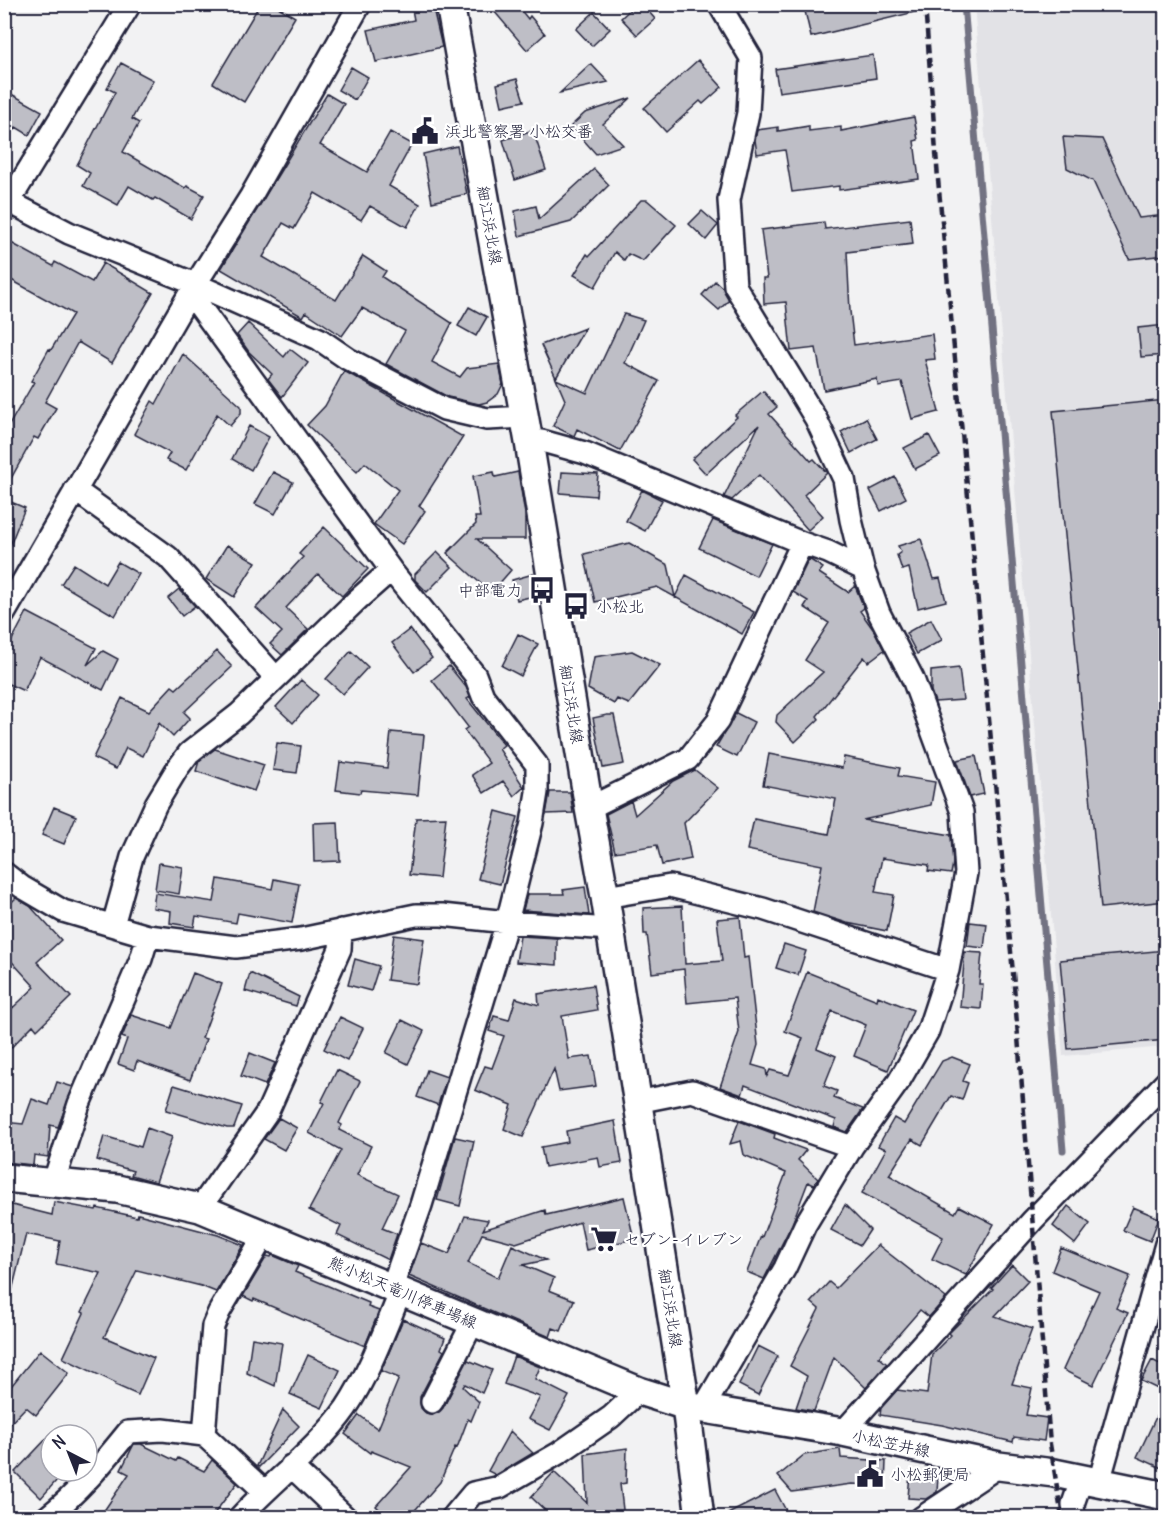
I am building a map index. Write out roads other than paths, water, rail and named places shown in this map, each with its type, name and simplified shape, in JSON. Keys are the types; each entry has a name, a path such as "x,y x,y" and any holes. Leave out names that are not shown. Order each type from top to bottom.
{"main road":[{"name":"細江浜北線","path":"450,4 527,430 638,1102 695,1407"},
{"name":"熊小松天竜川停車場線","path":"4,1178 117,1189 200,1208 639,1391 695,1407"},
{"name":"小松笠井線","path":"695,1407 843,1432 999,1466 1054,1473 1166,1497"},
{"path":"695,1407 700,1518"}],"street":[{"path":"130,4 6,204 193,289 319,339 348,358 444,409 527,430 542,441 585,453 828,552 863,570"},
{"path":"4,614 193,289 251,196 360,4"},
{"path":"695,1407 785,1268 805,1225 852,1147 899,1081 928,1030 948,970 966,873 963,812 913,679 879,613 863,570 844,478 816,419 735,286 729,200 748,113 752,58 719,4"},
{"path":"193,289 391,570 475,675 483,696 537,765 537,792 532,823 507,922 397,1289 361,1381 346,1408 327,1431 239,1518"},
{"path":"75,490 168,557 276,678"},
{"path":"589,808 688,759 718,721 802,543"},
{"path":"113,925 132,857 156,804 189,753 239,714 391,570"},
{"path":"4,873 22,887 63,911 148,936 236,947 301,939 416,915 442,915 610,929"},
{"path":"605,897 670,886 763,909 948,970"},
{"path":"200,1208 268,1111 340,949 340,930"},
{"path":"53,1184 79,1104 141,959 148,936"},
{"path":"843,1432 1033,1220 1166,1082"},
{"path":"638,1102 692,1091 852,1147"},
{"path":"204,1435 213,1326 265,1234"},
{"path":"1074,1518 1073,1504 1090,1480 1166,1244"},
{"path":"432,1402 473,1322"},
{"path":"453,1518 460,1506 473,1493 500,1487 560,1453 611,1417 639,1391"},
{"path":"46,1518 99,1468 128,1432 163,1430 204,1435 264,1491"},
{"path":"291,1466 346,1518"},
{"path":"921,1518 999,1466"}],"waterway":[{"path":"964,4 1063,1150"}],"railway":[{"path":"925,4 938,179 1013,973 1050,1444 1062,1518"}],"place":[{"name":"浜北警察署 小松交番","path":"425,131"},
{"name":"中部電力","path":"542,590"},
{"name":"小松北","path":"576,606"},
{"name":"セブン-イレブン","path":"604,1239"},
{"name":"小松郵便局","path":"870,1474"}]}
